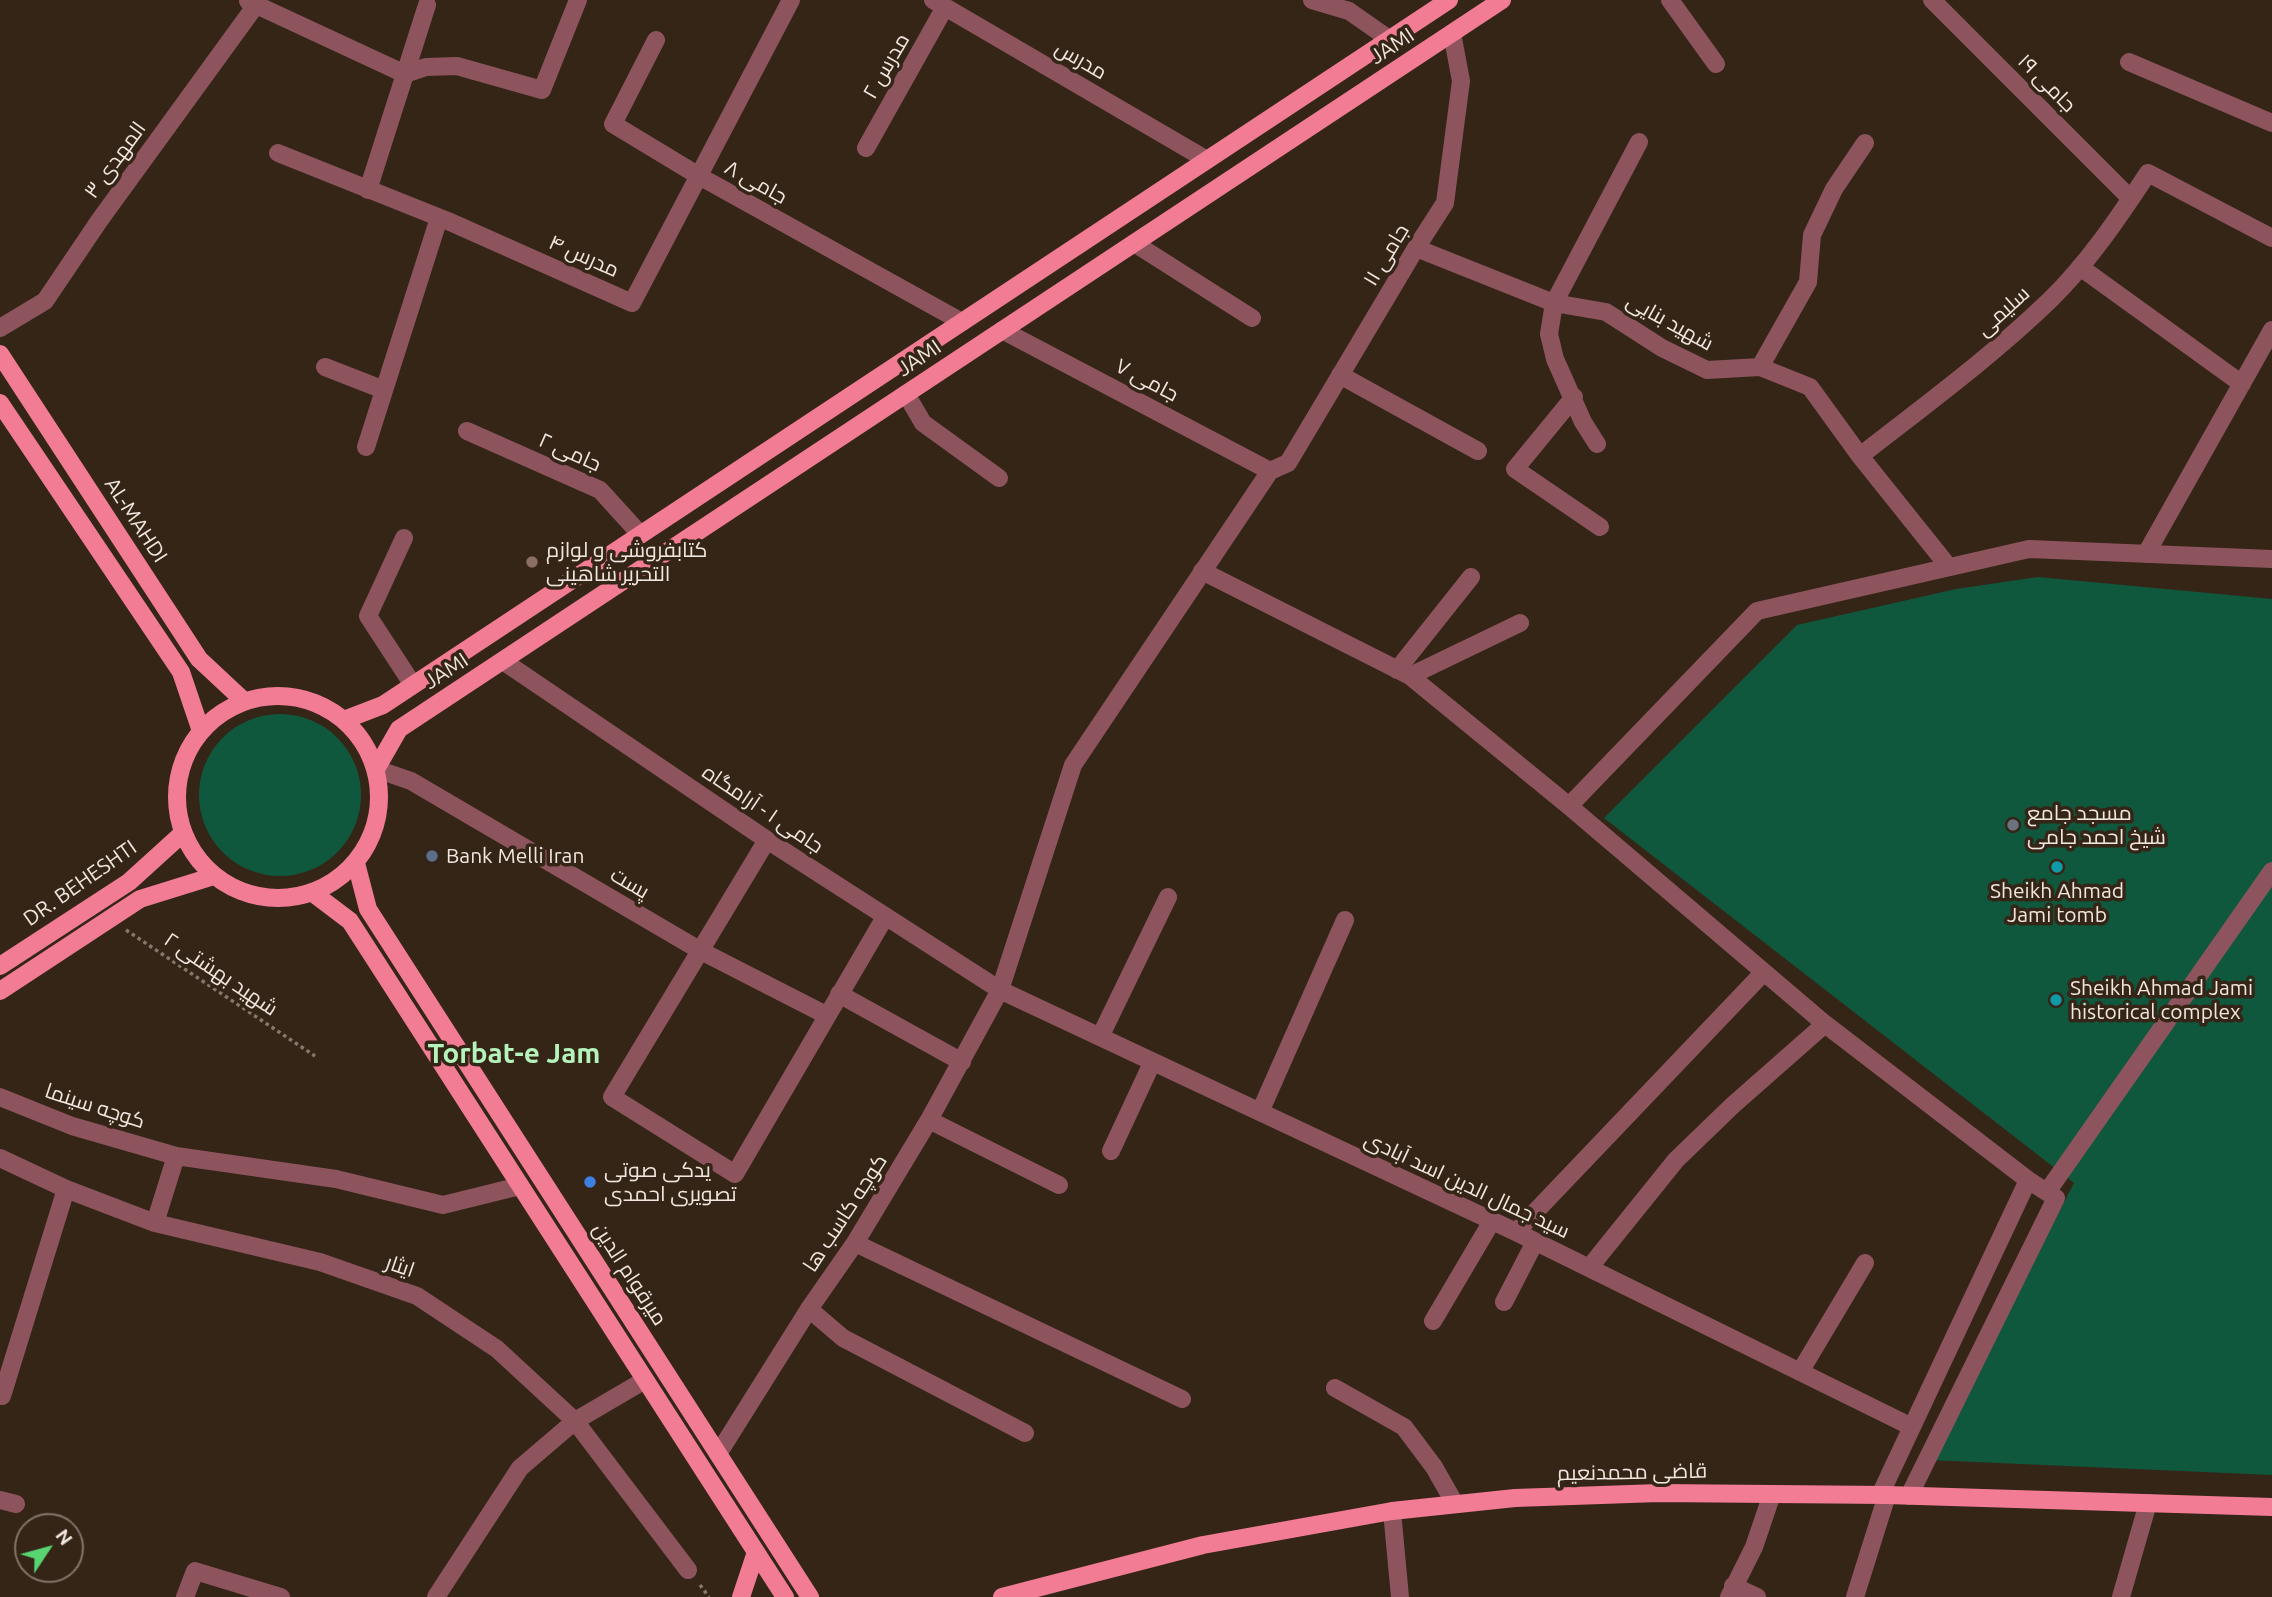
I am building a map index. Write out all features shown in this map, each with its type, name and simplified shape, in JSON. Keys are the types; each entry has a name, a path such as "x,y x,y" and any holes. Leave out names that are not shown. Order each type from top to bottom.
{"main road":[{"name":"JAMI","path":"344,720 383,705 1449,0"},
{"name":"JAMI","path":"376,769 399,729 1502,0"},
{"path":"1207,160 1228,181"},
{"name":"AL-MAHDI","path":"0,354 199,659 244,701"},
{"path":"0,403 181,672 201,731"},
{"path":"270,695 296,697 321,705 344,720 363,742 376,769 380,793 377,819 369,842 356,863 336,881 313,893 287,899 261,897 236,890 214,876 196,857 183,834 177,807 178,780 186,754 201,731 220,713 244,701 270,695"},
{"name":"DR. BEHESHTI","path":"0,966 129,882 183,834"},
{"name":"میرقوام الدین","path":"356,863 368,909 810,1597"},
{"path":"0,991 140,899 214,876"},
{"path":"313,893 350,921 785,1597"},
{"path":"582,1282 592,1287 598,1285 603,1275"},
{"path":"613,1331 624,1321 634,1322"},
{"name":"قاضی محمدنعیم","path":"1002,1597 1203,1545 1392,1511 1515,1498 1620,1494 1884,1495 2272,1507"},
{"path":"741,1597 756,1552"}],"street":[{"path":"250,3 405,74 426,67 457,66 542,90 578,0"},
{"name":"مدرس ۴","path":"278,153 439,218 632,303 791,0"},
{"path":"1312,0 1349,11 1389,39"},
{"path":"1670,0 1716,64"},
{"name":"جامی ۱۹","path":"1932,0 2131,199"},
{"name":"المهدی ۳","path":"0,328 45,301 250,3"},
{"name":"مدرس ۲","path":"866,148 939,4"},
{"name":"مدرس","path":"939,4 1207,160"},
{"path":"368,190 427,5"},
{"name":"جامی ۱۱","path":"1202,571 1270,471 1288,463 1416,248 1446,203 1461,81 1452,33"},
{"name":"جامی ۸","path":"656,40 613,124 699,176 962,322"},
{"path":"2129,62 2272,123"},
{"path":"1597,444 1583,422 1555,359 1549,334 1554,303 1639,142"},
{"path":"1760,368 1808,282 1812,235 1834,189 1866,143"},
{"name":"سلیمی","path":"1860,456 1980,362 2051,299 2080,267 2148,173 2272,238"},
{"path":"366,447 439,218"},
{"path":"1134,243 1252,317"},
{"name":"شهید بنایی","path":"1416,248 1554,303 1606,313 1662,348 1707,370 1760,368 1810,387 1860,456 1948,566"},
{"path":"2080,267 2242,384"},
{"name":"جامی ۷","path":"1002,330 1270,471"},
{"path":"2146,554 2272,330"},
{"path":"325,367 384,390"},
{"path":"1340,375 1478,451"},
{"path":"906,394 923,423 999,478"},
{"path":"1574,397 1515,469 1600,527"},
{"name":"جامی ۲","path":"467,431 600,490 640,534"},
{"path":"404,538 368,616 413,685"},
{"path":"1569,806 1757,611 2029,549 2272,559"},
{"path":"1202,571 1404,673 1569,806 1825,1024 2051,1195"},
{"name":"کوچه کاسب ها","path":"718,1454 855,1243 962,1062 1000,990 1073,765 1202,571"},
{"path":"1404,673 1471,577"},
{"path":"1404,673 1520,623"},
{"name":"جامی ۱ - آرامگاه","path":"503,661 768,840 1000,990"},
{"name":"پست","path":"376,769 411,781 701,951 826,1015"},
{"path":"768,840 612,1097 735,1174 885,916"},
{"path":"1909,1496 2051,1195 2272,872"},
{"path":"1100,1038 1168,897"},
{"path":"1260,1112 1345,920"},
{"path":"1516,1232 1764,972"},
{"name":"سید جمال الدین اسد آبادی","path":"1000,990 1516,1232 1912,1427"},
{"path":"839,994 962,1062"},
{"path":"1589,1268 1675,1160 1825,1024"},
{"path":"1111,1151 1152,1063"},
{"name":"کوچه سینما","path":"0,1097 72,1126 176,1156 336,1179 443,1205 520,1186"},
{"path":"929,1120 1059,1185"},
{"path":"155,1223 176,1156"},
{"name":"ایثار","path":"0,1158 66,1189 155,1223 320,1262 417,1296 497,1349 575,1421 688,1570"},
{"path":"1855,1597 1884,1495 1912,1427 2028,1180"},
{"path":"2,1395 66,1189"},
{"path":"1433,1321 1492,1221"},
{"path":"1504,1302 1535,1242"},
{"path":"855,1243 1182,1399"},
{"path":"1800,1372 1865,1263"},
{"path":"809,1310 843,1338 1025,1433"},
{"path":"436,1597 520,1468 575,1421 645,1380"},
{"path":"1335,1388 1404,1427 1434,1466 1455,1504"},
{"path":"1757,1597 1731,1592 1754,1547 1772,1494"},
{"path":"2121,1597 2148,1503"},
{"path":"1392,1511 1400,1597"},
{"path":"186,1597 195,1571 281,1597"}],"path":[{"name":"شهید بهشتی ۲","path":"110,919 315,1056"}],"green space":[{"name":"Sheikh Ahmad Jami historical complex","path":"2038,577 2272,599 2272,1475 1930,1460 2074,1183 1604,818 1797,625 1956,589"},
{"path":"280,714 311,720 325,727 337,738 348,750 355,764 361,795 355,826 348,840 337,852 325,863 311,870 280,876 249,870 235,863 223,852 212,840 205,826 199,795 205,764 212,750 223,738 235,727 249,720"}],"place":[{"name":"کتابفروشی و لوازم التحریر شاهینی","path":"532,562"},
{"name":"مسجد جامع شیخ احمد جامی","path":"2013,825"},
{"name":"Bank Melli Iran","path":"432,856"},
{"name":"Sheikh Ahmad Jami tomb","path":"2057,867"},
{"name":"Sheikh Ahmad Jami historical complex","path":"2056,1000"},
{"name":"یدکی صوتی تصویری احمدی","path":"590,1182"}],"district":[{"name":"Torbat-e Jam","path":"514,1054"}]}
